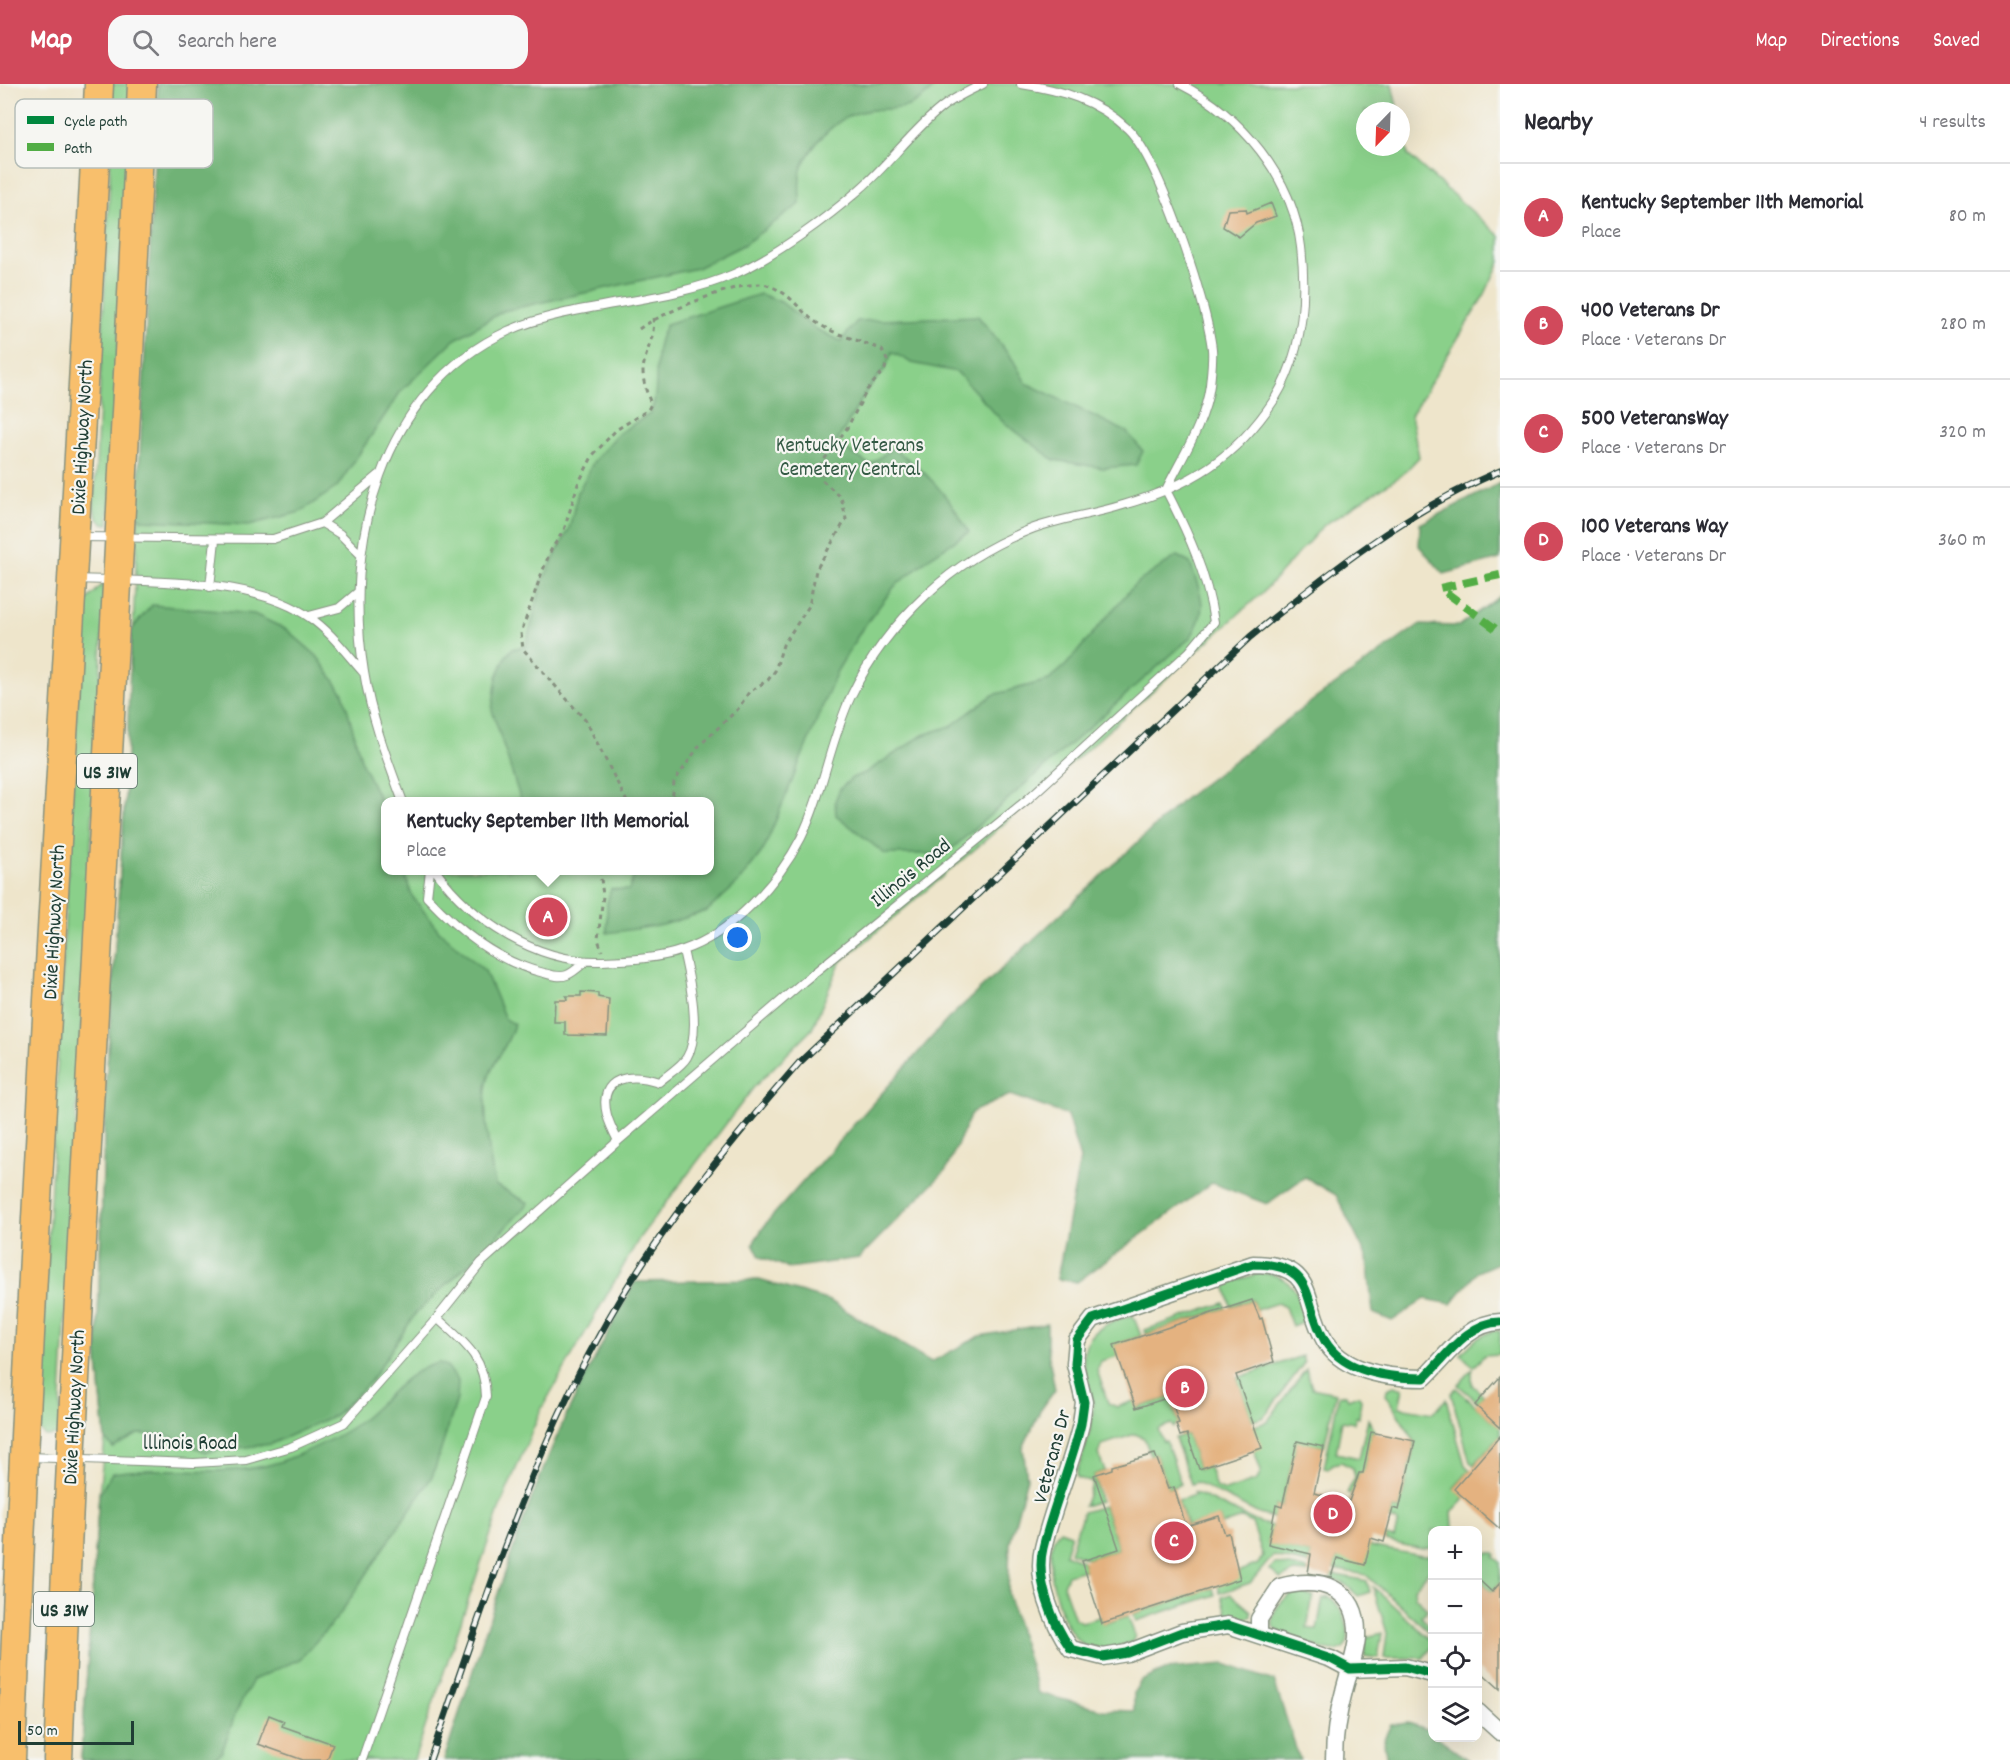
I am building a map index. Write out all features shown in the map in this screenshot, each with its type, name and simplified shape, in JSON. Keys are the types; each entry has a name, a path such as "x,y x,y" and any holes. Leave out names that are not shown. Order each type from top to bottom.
{"highway":[{"name":"Dixie Highway North","path":"98,99 99,84"},
{"name":"Dixie Highway North","path":"141,99 142,84"},
{"name":"Dixie Highway North","path":"11,1760 22,1457 76,537 95,168"},
{"name":"Dixie Highway North","path":"58,1760 70,1458 122,538 138,168"}],"street":[{"name":"Veterans Dr","path":"1428,1673 1405,1667 1350,1669 1331,1659 1228,1625 1182,1632 1127,1653 1103,1657 1071,1649 1055,1622 1043,1574 1042,1550 1081,1424 1084,1402 1075,1364 1077,1340 1093,1319 1252,1264 1277,1264 1300,1278 1309,1294 1326,1342 1341,1358 1364,1370 1394,1378 1424,1378 1462,1338 1487,1322 1500,1322"},
{"path":"1258,1634 1259,1619 1280,1587 1306,1582 1340,1591 1350,1602 1357,1636 1338,1721 1334,1760"},
{"path":"1482,1716 1500,1732"}],"lane":[{"path":"401,797 380,741 364,674 358,620 358,592 361,555 380,474 388,454 416,405 447,371 477,348 509,330 553,318 642,301 735,274 808,229 851,196 940,108 983,84"},
{"path":"1021,84 1079,97 1102,108 1129,130 1146,152 1183,242 1200,294 1212,349 1210,387 1199,425 1166,490"},
{"path":"439,875 466,907 496,929 525,944 586,961 683,950 721,929 750,907 776,876 801,837 850,699 881,643 903,617 956,568 990,548 1031,529 1123,505 1166,490 1209,470 1237,447 1258,423 1278,394 1291,365 1304,306 1304,275 1300,239 1289,200 1265,157 1245,132 1211,103 1180,84"},
{"path":"76,537 273,539 322,523 380,474"},
{"name":"Illinois Road","path":"437,1318 481,1263 618,1141 803,982 1028,799 1189,652 1214,622 1210,597 1193,542 1166,490"},
{"path":"322,523 340,534 361,555"},
{"path":"210,586 215,540"},
{"path":"73,579 210,586 242,589 265,595 286,603 309,616 326,630 364,674"},
{"path":"309,616 339,608 358,592"},
{"path":"429,875 427,897 450,921 496,954 540,972 557,976 566,976 586,961"},
{"path":"618,1141 606,1113 607,1097 611,1086 622,1078 640,1076 659,1082 687,1057 694,1028 693,1001 683,950"},
{"path":"362,1760 486,1397 485,1376 471,1349 437,1318"},
{"name":"lllinois Road","path":"22,1457 194,1463 246,1460 291,1447 344,1423 437,1318"}],"path":[{"path":"639,329 653,318 734,288 751,284 766,285 797,302 814,321 882,350 887,360 885,369 867,390 847,428 821,464 822,480 841,497 846,519 816,570 809,606 783,645 775,671 768,680 749,692 738,708 699,746 674,782 672,797"},
{"path":"625,797 586,721 523,649 521,633 551,550 564,530 578,484 593,455 616,430 648,410 651,404 644,385 643,369 655,330 653,318"},
{"path":"601,875 603,896 598,939 606,960"}],"green space":[{"path":"110,84 132,84 131,99 110,99"},
{"name":"Kentucky Veterans Cemetery Central","path":"158,84 1392,84 1396,102 1356,102 1356,156 1409,156 1500,236 1500,261 1485,294 1411,415 1419,457 1402,475 1324,525 1264,591 981,844 840,963 812,1029 754,1087 640,1237 542,1408 501,1504 414,1760 81,1760 99,1494 105,1439 97,1350 106,1082 126,783 154,168 213,168 213,99 157,99"},
{"path":"158,84 937,84 926,95 907,106 857,113 832,127 811,150 802,167 800,204 743,245 697,268 503,311 454,340 401,391 337,487 300,512 249,525 142,520 137,513 154,168 213,168 213,99 157,99"},
{"path":"110,168 128,168 109,524 103,524 97,518 94,508"},
{"path":"760,294 781,302 814,328 841,341 857,321 978,316 1013,360 1026,383 1127,432 1143,451 1136,465 1103,468 1054,460 1002,421 957,372 912,363 892,352 885,369 867,390 836,443 870,465 892,448 905,456 936,485 969,532 930,557 894,587 862,629 837,671 764,849 738,883 707,911 663,925 607,933 607,903 611,889 629,890 634,875 714,875 714,797 520,797 492,710 497,677 506,656 512,649 526,646 542,582 569,529 578,492 594,461 619,433 650,414 654,403 658,347 667,324"},
{"path":"1500,483 1500,559 1444,574 1419,546 1420,524"},
{"path":"1177,556 1190,563 1202,601 1200,618 1190,638 946,854 885,854 836,815 835,801 840,789 852,778 867,772 923,735 951,726 993,695 1049,680 1066,665 1134,585"},
{"path":"102,585 105,587 59,1435 45,1436 38,1428 82,605"},
{"path":"1500,596 1500,1262 1477,1272 1451,1304 1425,1299 1392,1321 1373,1313 1367,1258 1336,1195 1305,1177 1267,1204 1212,1183 1077,1282 1057,1279 1080,1159 1067,1115 1010,1095 972,1112 946,1170 859,1258 789,1268 760,1257 753,1243 767,1222 948,1019 1184,799 1312,701 1419,625 1459,626"},
{"path":"152,605 254,614 287,630 317,656 343,693 362,763 381,803 381,875 405,875 412,896 439,931 485,971 505,1019 514,1024 489,1076 486,1093 486,1119 495,1185 529,1203 485,1249 416,1313 370,1382 335,1415 271,1444 206,1452 167,1435 138,1434 113,1448 105,1439 97,1350 106,1082 126,783 131,630"},
{"path":"1260,1273 1271,1274 1286,1281 1297,1293 1309,1319 1292,1326 1285,1307 1277,1303 1256,1310 1252,1300 1231,1306 1225,1284"},
{"path":"759,1280 830,1301 931,1362 980,1336 1047,1324 1047,1346 1055,1390 1040,1411 1023,1448 1027,1478 1010,1542 1008,1594 1038,1693 1103,1710 1134,1711 1134,1692 1141,1681 1167,1669 1225,1664 1274,1681 1300,1760 444,1760 531,1499 577,1393 635,1282"},
{"path":"1224,1303 1226,1308 1146,1334 1145,1330"},
{"path":"1133,1315 1141,1336 1115,1345 1118,1356 1101,1361 1097,1370 1108,1403 1117,1407 1134,1401 1137,1408 1170,1397 1179,1423 1173,1427 1171,1424 1158,1429 1163,1442 1166,1441 1181,1484 1168,1489 1155,1454 1151,1456 1144,1438 1135,1434 1102,1445 1098,1454 1105,1471 1094,1475 1100,1501 1084,1506 1093,1483 1078,1478 1076,1475 1093,1416 1092,1396 1084,1366 1086,1345 1090,1337 1105,1325"},
{"path":"1492,1331 1500,1331 1500,1354 1485,1355 1473,1367 1461,1354 1476,1339"},
{"path":"1302,1356 1304,1363 1264,1417 1252,1421 1237,1378"},
{"path":"439,1363 447,1366 458,1381 457,1399 433,1475 338,1617 300,1659 253,1680 236,1712 222,1752 212,1760 81,1760 99,1494 112,1473 134,1470 224,1471 268,1465 290,1458 347,1430 366,1417 405,1380"},
{"path":"1306,1369 1312,1388 1336,1393 1324,1447 1297,1442 1282,1507 1276,1505 1274,1518 1259,1514 1196,1482 1191,1484 1175,1438 1187,1434 1199,1469 1208,1466 1216,1487 1225,1491 1257,1480 1261,1471 1254,1450 1254,1426 1267,1422"},
{"path":"1472,1370 1472,1385 1484,1396 1478,1402 1458,1385"},
{"path":"1394,1386 1403,1389 1399,1407 1433,1413 1446,1399 1465,1465 1470,1470 1454,1488 1465,1498 1452,1512 1453,1526 1428,1526 1428,1548 1385,1541 1386,1536 1394,1538 1398,1522 1390,1519 1393,1508 1399,1510 1415,1442 1386,1395 1387,1389"},
{"path":"1456,1388 1500,1427 1500,1436 1474,1465 1470,1462 1451,1394"},
{"path":"1339,1394 1346,1395 1348,1399 1358,1395 1361,1399 1359,1418 1356,1417 1354,1423 1342,1421 1336,1453 1359,1458 1368,1419 1375,1431 1371,1433 1363,1473 1359,1473 1349,1501 1351,1494 1347,1493 1355,1477 1353,1468 1341,1462 1333,1464 1328,1469 1324,1468"},
{"path":"1194,1492 1257,1522 1272,1526 1268,1543 1311,1554 1309,1564 1273,1556 1250,1583 1220,1593 1218,1586 1238,1572 1258,1564 1263,1556 1252,1523 1242,1518 1222,1525 1219,1517 1187,1526 1178,1500 1195,1495"},
{"path":"1104,1506 1119,1549 1088,1559 1070,1552 1083,1512"},
{"path":"1060,1530 1071,1534 1065,1554 1082,1561 1085,1570 1067,1575 1063,1585 1075,1619 1082,1622 1100,1617 1103,1624 1128,1616 1135,1636 1132,1642 1114,1647 1096,1648 1083,1644 1066,1624 1054,1589 1051,1571 1053,1540"},
{"path":"1369,1546 1428,1556 1428,1572 1414,1588 1415,1597 1428,1609 1421,1617 1428,1624 1428,1630 1366,1575 1333,1569 1337,1558"},
{"path":"1482,1553 1494,1553 1496,1555 1494,1557 1500,1562 1500,1583 1492,1592 1482,1583"},
{"path":"1275,1563 1308,1570 1307,1573 1294,1572 1281,1579 1270,1570"},
{"path":"1332,1574 1367,1581 1370,1592 1358,1596 1345,1584 1331,1579"},
{"path":"1373,1587 1428,1637 1428,1652 1423,1658 1384,1658 1387,1633"},
{"path":"1213,1588 1215,1595 1136,1621 1133,1614"},
{"path":"1304,1591 1304,1594 1313,1596 1307,1628 1317,1630 1323,1598 1327,1599 1327,1596 1339,1607 1344,1616 1348,1635 1347,1643 1342,1649 1334,1651 1322,1649 1283,1634 1273,1626 1274,1613 1281,1602"},
{"path":"1231,1594 1251,1611 1251,1617 1241,1619 1227,1614 1222,1597"},
{"path":"1382,1633 1378,1658 1364,1656 1366,1637"},
{"path":"1408,1723 1428,1729 1428,1742 1444,1742 1468,1760 1389,1760 1384,1747 1391,1725"}],"building":[{"path":"1271,203 1276,216 1256,223 1239,237 1223,227 1228,210 1246,209 1247,213"},
{"path":"581,992 598,993 598,997 609,999 607,1036 565,1035 565,1022 554,1022 555,1000 567,1000 566,996 581,996"},
{"path":"1252,1300 1260,1319 1262,1318 1274,1362 1236,1375 1262,1448 1199,1469 1187,1434 1180,1436 1176,1424 1179,1423 1170,1397 1136,1408 1114,1345"},
{"path":"1500,1377 1500,1428 1475,1405"},
{"path":"1371,1432 1415,1441 1399,1510 1393,1508 1384,1542 1371,1538 1365,1565 1337,1558 1331,1577 1308,1573 1311,1554 1268,1544 1276,1505 1282,1507 1297,1441 1324,1447 1314,1493 1349,1501 1359,1473 1363,1473"},
{"path":"1500,1436 1500,1529 1454,1489"},
{"path":"1155,1454 1168,1489 1174,1487 1186,1526 1219,1516 1225,1534 1229,1533 1240,1579 1102,1624 1082,1561 1119,1549 1094,1475 1112,1469 1112,1466"},
{"path":"1482,1583 1492,1592 1500,1583 1500,1689 1482,1673"},
{"path":"269,1715 284,1721 282,1726 333,1744 327,1760 303,1760 258,1744"}],"railway":[{"path":"430,1760 526,1491 573,1387 620,1299 666,1228 744,1127 799,1063 1250,637 1339,567 1400,524 1465,487 1500,471"}],"marked path":[{"path":"1500,575 1440,588 1500,632"}],"cycle path":[{"path":"1428,1673 1405,1667 1350,1669 1331,1659 1228,1625 1182,1632 1127,1653 1103,1657 1071,1649 1047,1601 1041,1574 1041,1561 1047,1532 1081,1424 1084,1402 1075,1364 1077,1340 1093,1319 1253,1264 1288,1270 1298,1277 1309,1298 1318,1326 1333,1352 1356,1367 1370,1372 1398,1377 1424,1378 1468,1334 1488,1324 1500,1322"}],"place":[{"name":"Kentucky September 11th Memorial","path":"548,917"},
{"name":"400 Veterans Dr","path":"1185,1388"},
{"name":"100 Veterans Way","path":"1333,1514"},
{"name":"500 VeteransWay","path":"1174,1541"}]}
